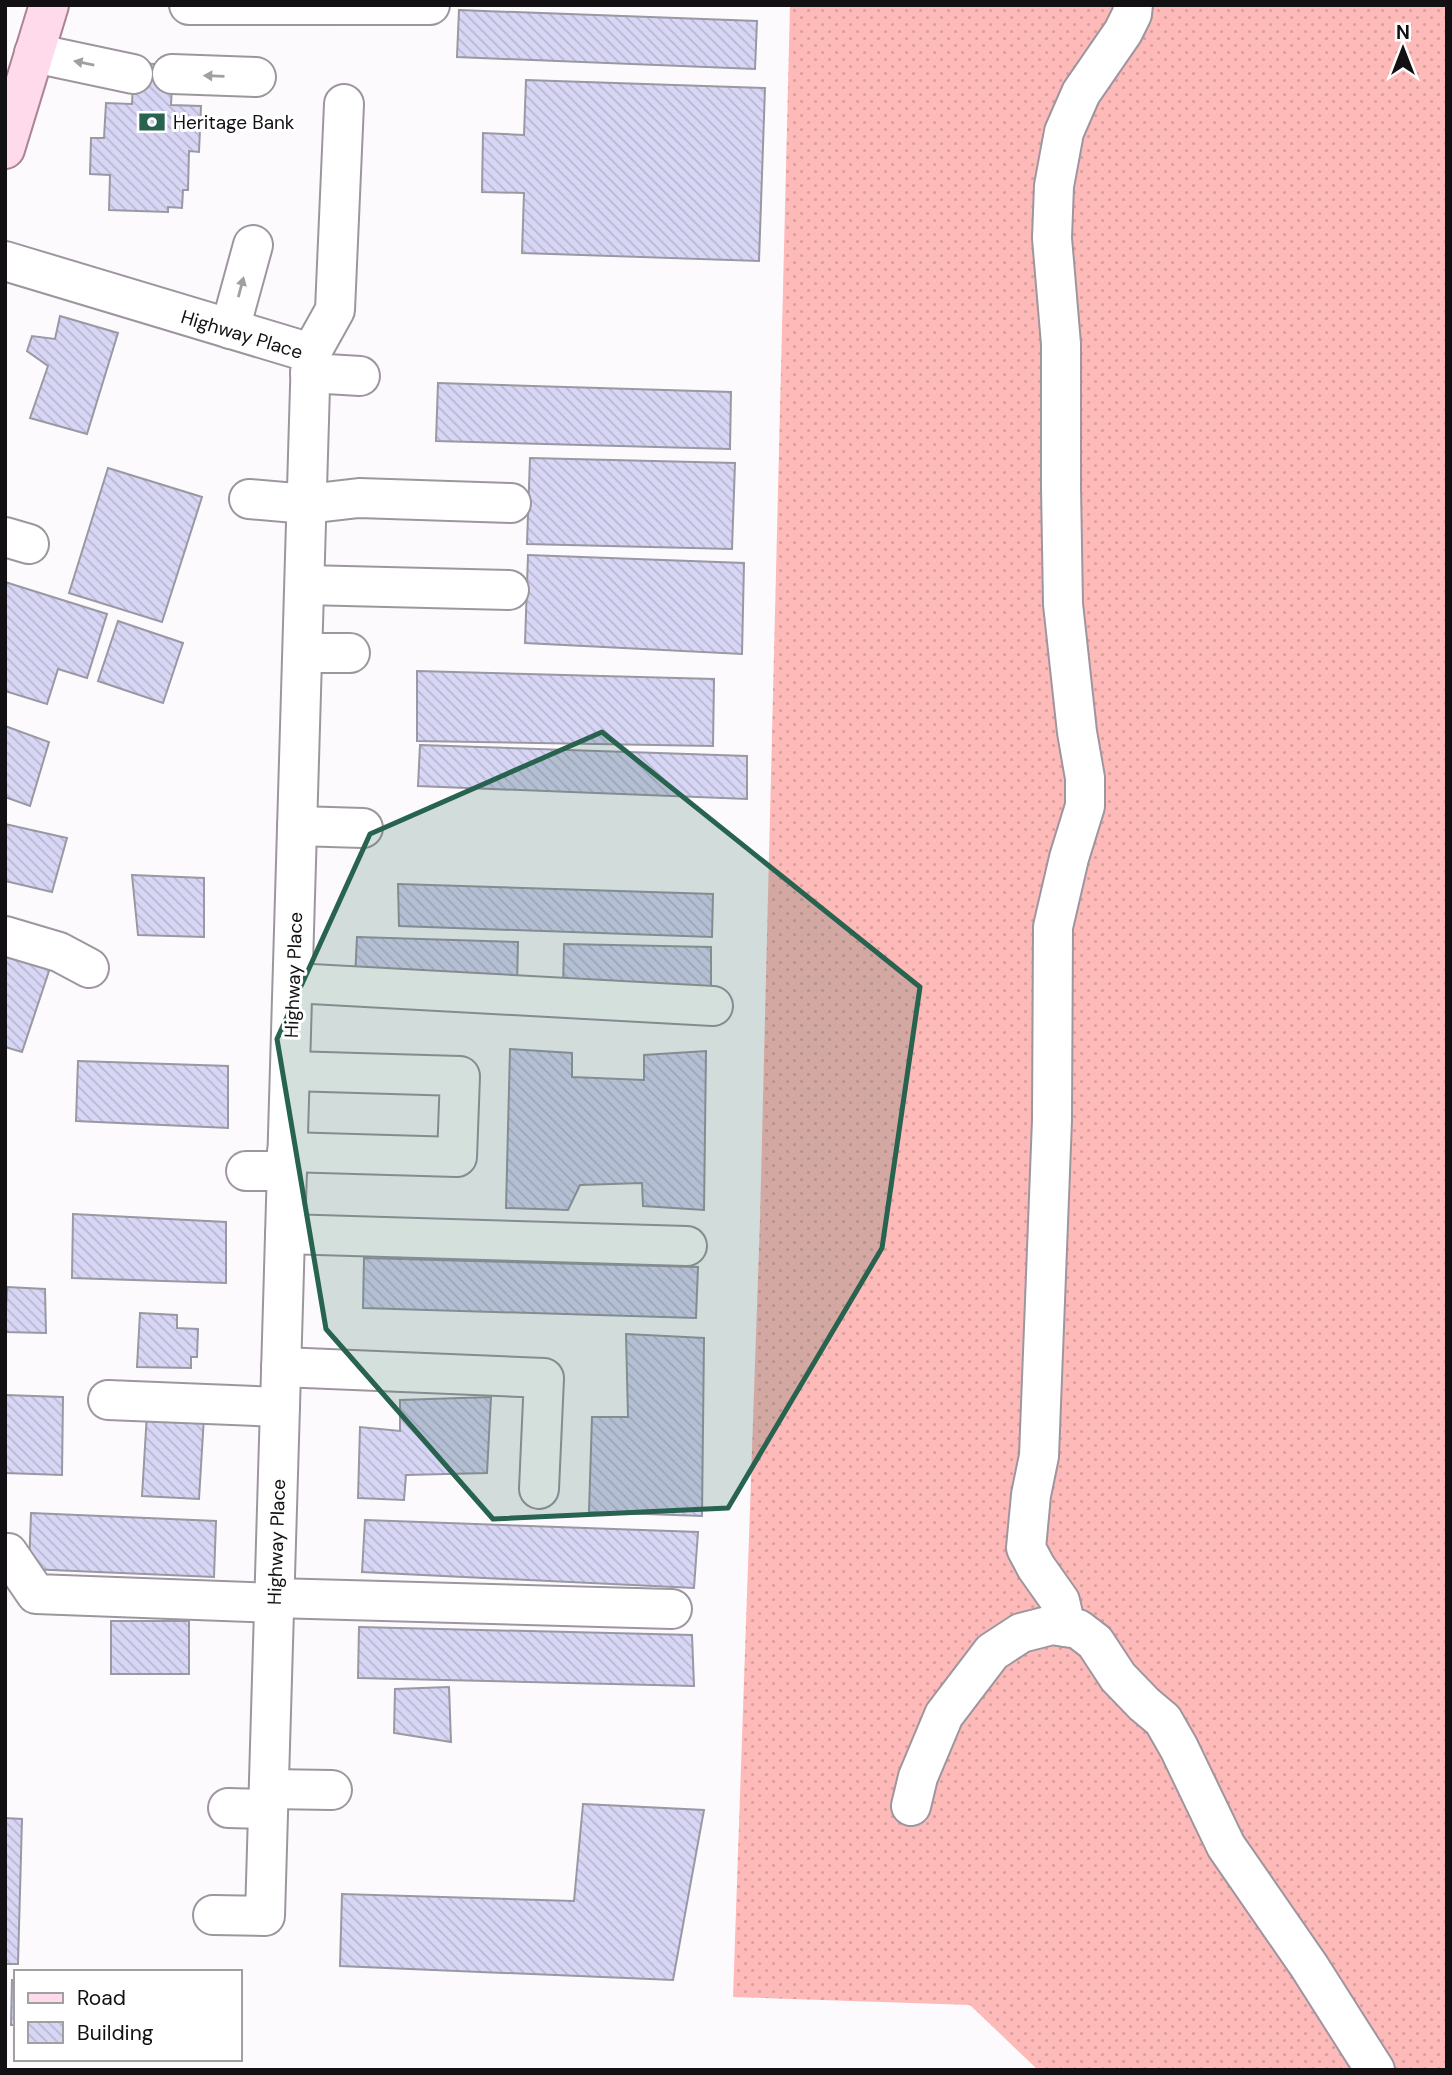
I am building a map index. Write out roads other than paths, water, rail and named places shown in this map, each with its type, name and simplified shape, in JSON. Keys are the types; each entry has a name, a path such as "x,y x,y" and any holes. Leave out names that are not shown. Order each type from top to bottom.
{"main road":[{"path":"5,149 49,5"}],"street":[{"path":"189,5 430,5"},
{"path":"1066,1627 1060,1601 1026,1548 1031,1495 1039,1456 1052,1120 1054,928 1069,858 1084,806 1085,778 1077,732 1063,604 1060,488 1061,344 1052,238 1054,186 1065,132 1081,93 1123,32 1133,5"},
{"path":"34,53 133,74"},
{"path":"172,75 256,77"},
{"path":"344,104 335,310 310,363 360,376"},
{"path":"230,329 253,245"},
{"name":"Highway Place","path":"5,261 230,329 310,363 265,1916 213,1915"},
{"path":"249,499 307,504 359,498 511,503"},
{"path":"305,585 509,590"},
{"path":"303,653 350,653"},
{"path":"297,826 363,828"},
{"path":"5,936 59,951 89,968"},
{"path":"293,983 713,1006"},
{"path":"246,1171 287,1162 457,1157 460,1076 290,1071"},
{"path":"285,1234 687,1246"},
{"path":"281,1367 544,1378 539,1489"},
{"path":"108,1400 280,1407"},
{"path":"5,1553 8,1553 36,1594 672,1609"},
{"path":"911,1806 918,1777 944,1715 992,1652 1021,1633 1052,1625 1078,1629 1095,1642 1118,1677 1163,1720 1226,1846 1309,1966 1375,2070"},
{"path":"228,1808 332,1790"}],"place":[{"name":"Heritage Bank","path":"152,122"}]}
